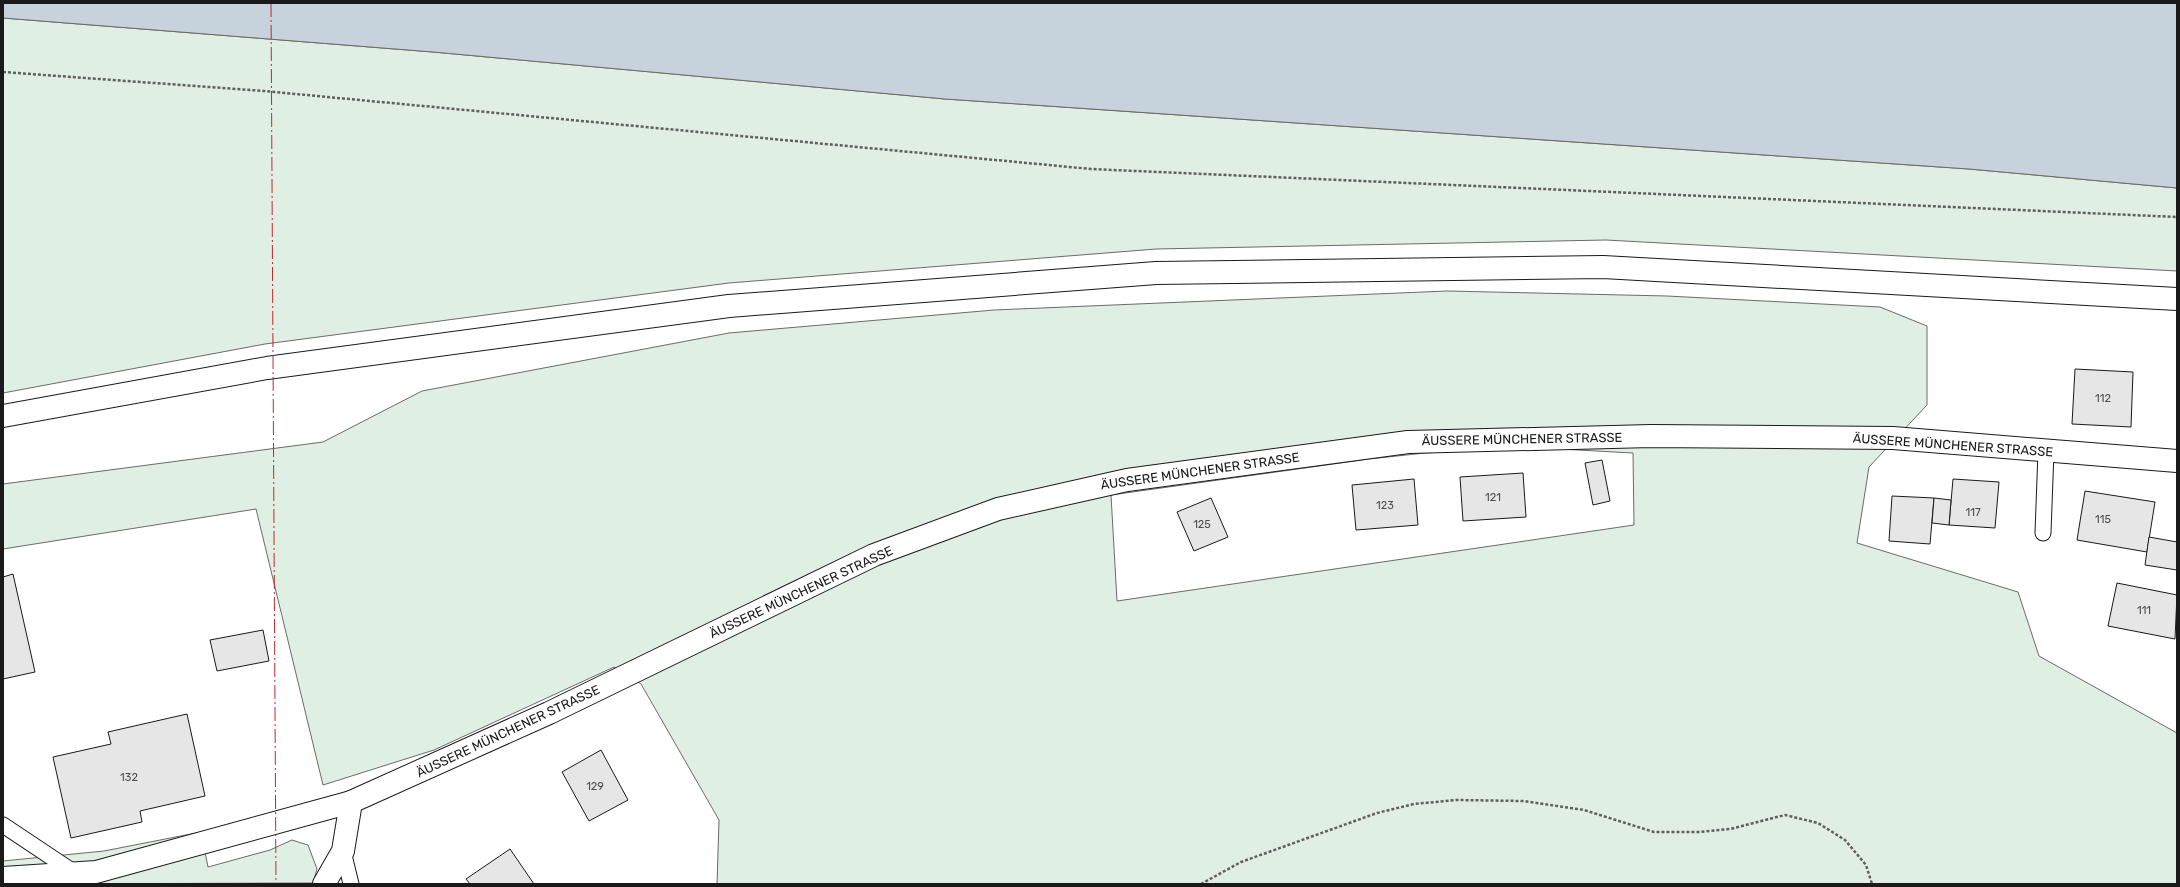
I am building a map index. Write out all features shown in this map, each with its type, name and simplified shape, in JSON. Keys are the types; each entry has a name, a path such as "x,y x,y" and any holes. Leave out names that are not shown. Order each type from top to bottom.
{"street":[{"path":"3,416 267,368 729,306 1156,273 1602,267 2177,299"},
{"name":"ÄUSSERE MÜNCHENER STRASSE","path":"3,878 96,872 351,802 549,713 874,555 998,509 1126,480 1424,441 1651,436 1893,438 2177,461"},
{"path":"324,884 343,851 351,802"}],"lane":[{"path":"2043,533 2046,451"},
{"path":"3,825 75,873"},
{"path":"343,851 351,884"}],"path":[{"path":"3,72 264,91 1091,169 2177,217"},
{"path":"1201,884 1241,862 1377,813 1414,804 1456,800 1524,801 1584,810 1654,832 1700,832 1730,829 1785,815 1818,823 1845,840 1866,865 1872,884"}],"green space":[{"path":"3,18 433,52 945,99 1969,169 2177,188 2177,271 1606,240 1156,249 729,283 265,344 3,393"},
{"path":"1447,291 1667,296 1880,307 1927,326 1927,405 1869,467 1857,543 2018,592 2039,656 2177,733 2177,884 717,884 719,820 641,684 614,667 434,750 323,785 256,509 3,549 3,484 323,442 422,391 729,333 994,310","holes":["1523,447 1633,453 1634,525 1117,601 1111,495 1369,459 1425,453"]},
{"path":"201,832 208,867 270,850 292,840 308,845 317,869 313,883 3,884 3,861 104,851"}],"shaded area":[{"path":"3,3 2177,3 2177,188 1969,169 945,99 433,52 3,18"}],"building":[{"path":"2075,369 2133,372 2131,427 2072,424"},
{"path":"1602,460 1610,501 1593,505 1585,463"},
{"path":"1523,473 1526,517 1463,521 1460,477"},
{"path":"1414,479 1418,525 1356,530 1352,485"},
{"path":"1953,479 1999,482 1995,528 1949,525"},
{"path":"2085,491 2155,502 2147,552 2077,540"},
{"path":"1892,496 1934,498 1930,544 1889,541"},
{"path":"1211,498 1228,537 1194,551 1177,512"},
{"path":"1934,498 1951,500 1949,525 1932,523"},
{"path":"2149,537 2177,542 2177,570 2145,565"},
{"path":"13,574 35,672 3,679 3,577"},
{"path":"2117,583 2177,595 2175,639 2108,626"},
{"path":"263,630 269,661 217,671 210,640"},
{"path":"187,714 205,796 140,811 142,822 71,838 53,757 111,744 108,732"},
{"path":"601,750 628,800 589,821 562,772"},
{"path":"510,849 534,884 470,884 466,879"}],"power":[{"path":"271,3 276,884"}]}
